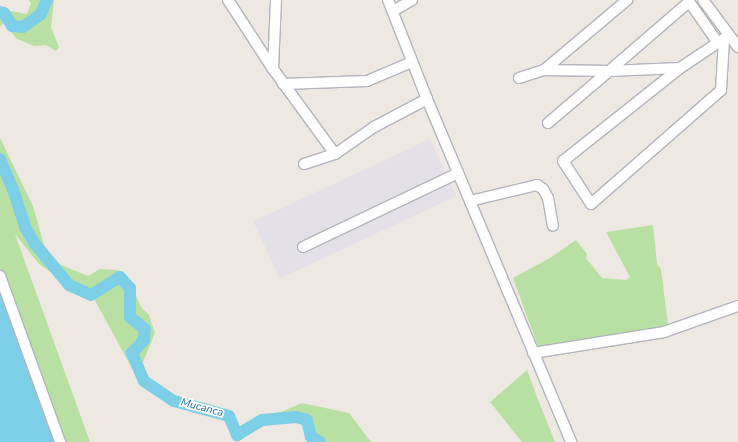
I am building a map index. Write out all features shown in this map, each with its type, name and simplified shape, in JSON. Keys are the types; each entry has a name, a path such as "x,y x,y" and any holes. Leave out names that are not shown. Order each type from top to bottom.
{"street":[{"path":"228,0 283,84 334,154"},
{"path":"273,69 276,0"},
{"path":"388,0 427,99 532,353 571,442"},
{"path":"393,11 412,0"},
{"path":"544,70 626,0"},
{"path":"703,0 724,39 721,90 591,204 563,161 680,68 724,39"},
{"path":"548,123 688,1 724,39 737,45"},
{"path":"283,84 367,81 412,62"},
{"path":"519,78 544,70 609,71 680,68"},
{"path":"304,164 334,154 374,127 427,99"},
{"path":"303,247 458,173"},
{"path":"470,201 536,185 543,189 548,198 553,226"},
{"path":"0,276 60,442"},
{"path":"532,353 664,332 738,306"}],"shaded area":[{"path":"430,139 457,196 280,279 253,221"}],"green space":[{"path":"29,0 54,0 51,27 59,47 56,51 46,45 34,46 17,39 3,23 0,27 0,9 27,14 31,3"},
{"path":"0,138 33,206 45,249 59,264 88,276 100,269 118,270 132,287 141,307 149,315 155,333 142,364 145,376 180,400 211,404 229,416 174,401 144,381 129,363 92,295 69,285 39,264 15,234 90,442 0,442"},
{"path":"653,225 657,264 661,269 668,325 539,349 513,278 550,258 576,240 587,254 586,258 602,278 626,280 630,277 606,232"},
{"path":"527,370 555,442 522,442 490,402"},
{"path":"302,403 349,413 371,442 320,442 311,437 307,420 296,417 262,420"}],"water":[{"path":"0,276 60,442 0,442"}],"waterway":[{"name":"Mucanca","path":"0,12 4,13 12,26 23,27 41,14 47,0"},
{"name":"Mucanca","path":"0,159 13,189 25,227 35,244 69,285 91,295 120,277 130,288 130,317 145,329 144,340 132,353 144,381 174,401 229,416 237,435 262,420 296,417 307,420 311,437 320,442"}]}
